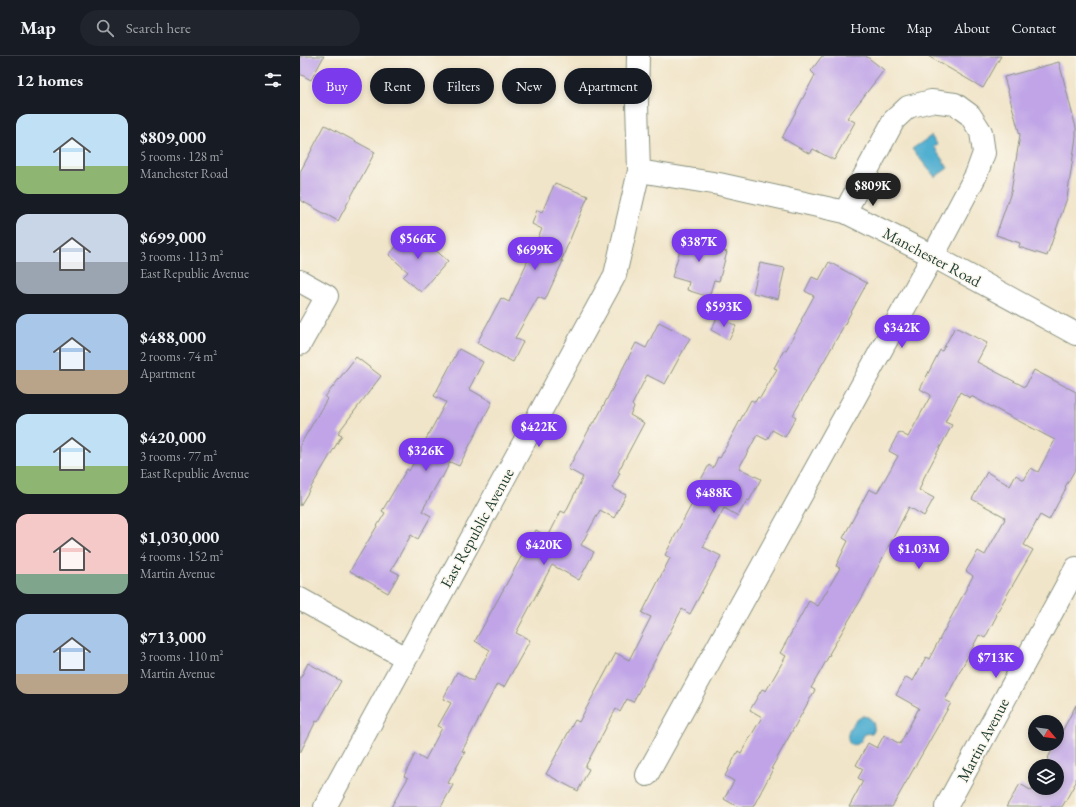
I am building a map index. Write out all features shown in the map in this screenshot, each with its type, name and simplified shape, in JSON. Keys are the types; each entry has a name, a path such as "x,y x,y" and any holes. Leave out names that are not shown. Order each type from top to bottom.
{"street":[{"name":"East Republic Avenue","path":"324,807 615,275 639,171 637,104 638,56"},
{"path":"647,775 933,256 976,175 984,153 982,132 970,115 955,104 931,101 908,107 894,120 844,212"},
{"name":"Manchester Road","path":"639,171 719,184 844,212 933,256 1076,334"},
{"path":"300,281 327,296 300,344"},
{"name":"Martin Avenue","path":"946,807 1076,568"},
{"path":"300,600 406,658"}],"water":[{"path":"931,136 937,144 933,146 948,168 935,177 912,149"},
{"path":"863,716 866,716 872,720 874,731 872,733 865,734 858,743 854,745 851,744 848,741 848,732 854,722"}],"building":[{"path":"300,56 324,56 318,68 312,68 311,80 300,74"},
{"path":"822,56 866,56 884,70 847,118 855,122 834,160 813,149 810,154 782,138 815,75 811,71"},
{"path":"928,56 1001,56 983,88"},
{"path":"1059,62 1076,128 1076,137 1067,198 1047,256 1019,247 1020,243 996,235 1011,192 1020,135 1004,77"},
{"path":"325,125 375,152 338,221 300,200 300,172"},
{"path":"555,183 588,196 561,261 563,261 545,300 538,297 515,338 523,342 513,362 477,343 501,298 509,302 542,229 532,224 537,210 542,212"},
{"path":"411,229 448,261 421,292 403,277 408,272 389,255"},
{"path":"686,230 713,238 710,247 727,252 719,281 714,280 709,297 687,290 689,282 672,277"},
{"path":"829,262 867,283 793,415 796,417 785,437 772,430 767,440 757,435 739,468 761,479 749,501 747,500 738,516 724,508 703,547 721,556 690,614 682,609 633,702 627,699 620,712 616,709 585,767 589,769 578,791 546,774 575,720 579,722 616,653 629,660 651,617 642,613 670,558 665,555 697,494 694,492 709,465 713,468 718,457 720,458 751,400 755,402 758,397 760,398 777,369 774,368 784,350 786,350 814,296 805,291 812,277 819,280"},
{"path":"760,263 785,268 778,299 753,293"},
{"path":"718,316 736,326 729,340 711,330"},
{"path":"659,322 690,338 665,384 647,375 632,405 634,407 630,415 644,423 618,472 620,473 612,488 626,495 614,518 600,510 581,545 594,552 579,580 552,565 516,633 530,640 504,687 497,684 462,751 465,752 448,783 453,785 441,807 391,807 408,778 404,776 415,754 425,760 442,728 438,726 451,703 443,699 457,672 473,681 490,650 475,641 536,530 548,537 561,511 565,513 583,477 568,469 593,422 595,422 636,343 646,348"},
{"path":"955,327 987,343 977,362 1025,387 1034,370 1076,392 1076,468 1049,520 1040,515 1024,545 1033,550 996,614 997,615 985,638 979,635 945,700 951,703 892,807 849,807 863,781 858,778 863,769 856,765 868,743 877,748 884,735 900,744 919,708 896,695 906,677 913,681 926,657 929,659 973,576 966,571 978,551 985,555 1005,519 1005,517 972,499 987,472 1010,486 1016,475 1024,480 1031,468 1038,472 1055,440 971,396 970,398 960,392 945,422 952,425 921,483 922,484 919,490 934,498 924,516 909,507 863,596 811,688 815,690 771,769 773,769 753,807 738,807 724,799 734,781 725,776 738,751 741,753 762,717 750,710 762,689 766,691 786,656 780,653 809,601 818,606 840,568 836,566 848,541 843,538 869,489 877,493 898,456 889,451 899,432 908,437 931,395 920,389 940,350 942,351"},
{"path":"459,349 483,362 469,389 492,402 459,466 450,462 422,511 431,516 418,539 411,535 391,570 399,574 388,593 350,571 385,513 382,511 407,469 409,471 446,402 434,396"},
{"path":"356,357 381,376 338,433 342,435 300,506 300,445 327,399 325,397"},
{"path":"308,663 341,681 318,722 316,721 300,753 300,679"},
{"path":"1076,705 1076,782 1062,807 1006,807 1020,784 1028,789 1028,795 1064,795 1064,759 1048,758 1052,751 1064,751 1064,728"}]}
